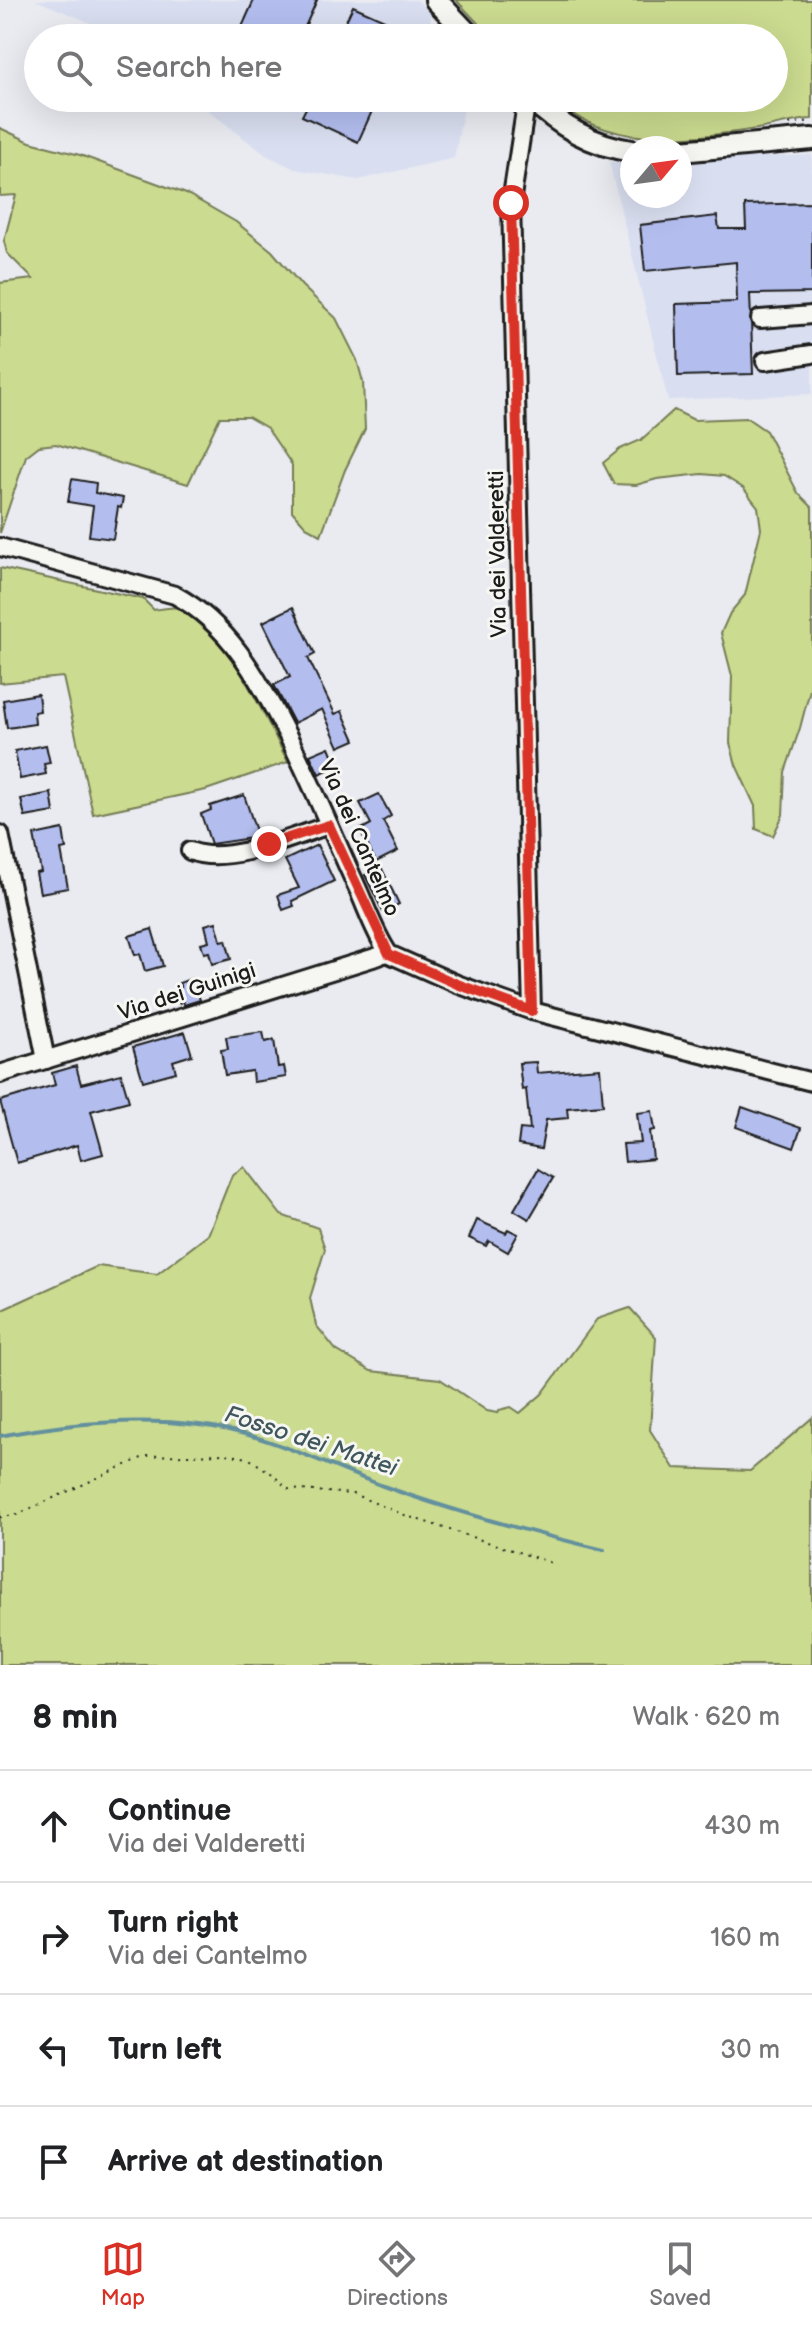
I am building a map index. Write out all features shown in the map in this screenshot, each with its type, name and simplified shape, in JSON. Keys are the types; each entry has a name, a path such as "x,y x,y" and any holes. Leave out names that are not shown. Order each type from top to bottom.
{"main road":[{"path":"436,0 459,24"},
{"path":"545,112 574,132 613,147 620,147"},
{"path":"692,144 812,139"}],"street":[{"name":"Via dei Valderetti","path":"526,112 511,203 532,1011"},
{"path":"760,319 812,315"},
{"path":"765,361 812,354"},
{"name":"Via dei Cantelmo","path":"0,547 175,595 198,609 218,628 244,658 267,695 386,951 457,984 532,1011 812,1082"},
{"path":"190,851 219,856 329,825"},
{"path":"0,834 46,1060"},
{"name":"Via dei Guinigi","path":"0,1074 379,956 386,951"}],"path":[{"path":"781,126 812,121"},
{"path":"0,1517 16,1515 146,1456 226,1454 248,1458 288,1489 353,1494 407,1516 552,1563"}],"shaded area":[{"path":"35,0 417,0 431,14 430,24 91,24"},
{"path":"210,112 463,112 454,158 358,180 295,169 266,155"},
{"path":"812,155 812,394 668,400 620,208 692,208 692,160"},
{"path":"609,162 620,162 620,206"}],"green space":[{"path":"456,0 812,0 812,119 701,136 640,136 598,127 570,112 788,112 788,24 479,24"},
{"path":"0,128 30,142 80,155 189,195 236,222 272,251 302,286 336,318 357,360 363,382 365,429 345,470 321,535 306,527 292,511 292,465 267,428 248,417 220,417 188,484 56,444 39,446 26,456 0,533 0,283 33,279 7,253 4,241 16,195 0,196"},
{"path":"674,410 694,420 747,418 766,431 798,493 812,507 812,682 785,772 783,815 773,836 756,829 755,806 736,765 730,743 732,676 721,633 730,613 745,595 761,529 758,507 743,488 724,476 702,474 657,479 636,485 614,484 603,463 620,449 641,440"},
{"path":"0,568 143,599 154,610 176,607 196,617 228,652 288,762 206,790 93,814 63,677 0,683"},
{"path":"244,1167 281,1215 318,1228 325,1249 310,1298 316,1325 336,1350 371,1371 440,1379 487,1411 498,1413 511,1407 520,1413 542,1394 597,1319 630,1308 656,1337 650,1430 674,1468 750,1471 812,1418 812,1665 0,1665 0,1311 98,1266 157,1274 208,1235 232,1175"}],"building":[{"path":"254,0 317,0 306,24 243,24"},
{"path":"353,6 394,24 345,24"},
{"path":"304,112 372,112 358,142 302,116"},
{"path":"812,203 812,293 750,294 753,374 678,376 676,304 737,302 736,262 645,271 640,225 717,216 719,229 746,229 745,205"},
{"path":"72,479 96,483 95,493 123,498 121,508 118,507 113,539 89,536 93,506 68,502"},
{"path":"293,607 315,654 308,658 335,714 342,711 355,740 339,747 322,709 294,723 274,685 290,677 263,622"},
{"path":"38,694 40,711 34,712 35,724 7,728 3,700"},
{"path":"46,745 50,763 44,764 46,774 20,779 15,751"},
{"path":"329,747 337,766 319,774 310,755"},
{"path":"51,793 54,812 25,817 21,799"},
{"path":"379,794 391,816 383,821 398,851 376,862 360,830 371,824 360,803"},
{"path":"244,795 258,837 211,844 201,814 211,810 210,806"},
{"path":"63,829 66,849 61,850 68,888 40,893 36,873 41,872 34,835"},
{"path":"317,845 334,881 292,901 294,906 283,910 278,895 299,888 285,860"},
{"path":"381,867 399,904 383,912 365,875"},
{"path":"216,922 221,941 226,940 231,959 212,964 209,952 204,953 201,943 209,941 205,925"},
{"path":"152,929 163,966 145,971 140,954 135,955 129,936"},
{"path":"193,978 200,1000 184,1005 183,1001 179,1003 175,990 181,988 179,983"},
{"path":"185,1032 192,1055 173,1061 176,1072 143,1081 133,1047"},
{"path":"263,1032 265,1042 274,1040 278,1067 284,1066 286,1077 253,1082 252,1071 225,1075 221,1050 228,1049 226,1037"},
{"path":"536,1062 537,1073 600,1068 603,1105 567,1108 568,1118 546,1120 541,1149 518,1145 520,1129 530,1130 526,1089 522,1090 519,1063"},
{"path":"76,1066 81,1084 121,1074 129,1101 91,1111 103,1154 81,1160 77,1145 17,1163 0,1101 55,1085 52,1073"},
{"path":"742,1107 801,1128 794,1148 736,1127"},
{"path":"652,1111 655,1130 650,1131 653,1159 625,1162 623,1144 641,1143 637,1113"},
{"path":"538,1169 553,1178 529,1219 514,1210"},
{"path":"477,1220 506,1233 508,1229 518,1234 508,1252 489,1241 486,1246 469,1238"}],"waterway":[{"name":"Fosso dei Mattei","path":"0,1436 74,1425 124,1422 174,1423 223,1429 270,1442 437,1504 604,1550"}],"route":[{"path":"269,844 329,825 389,954 457,984 532,1011 511,203"}]}
